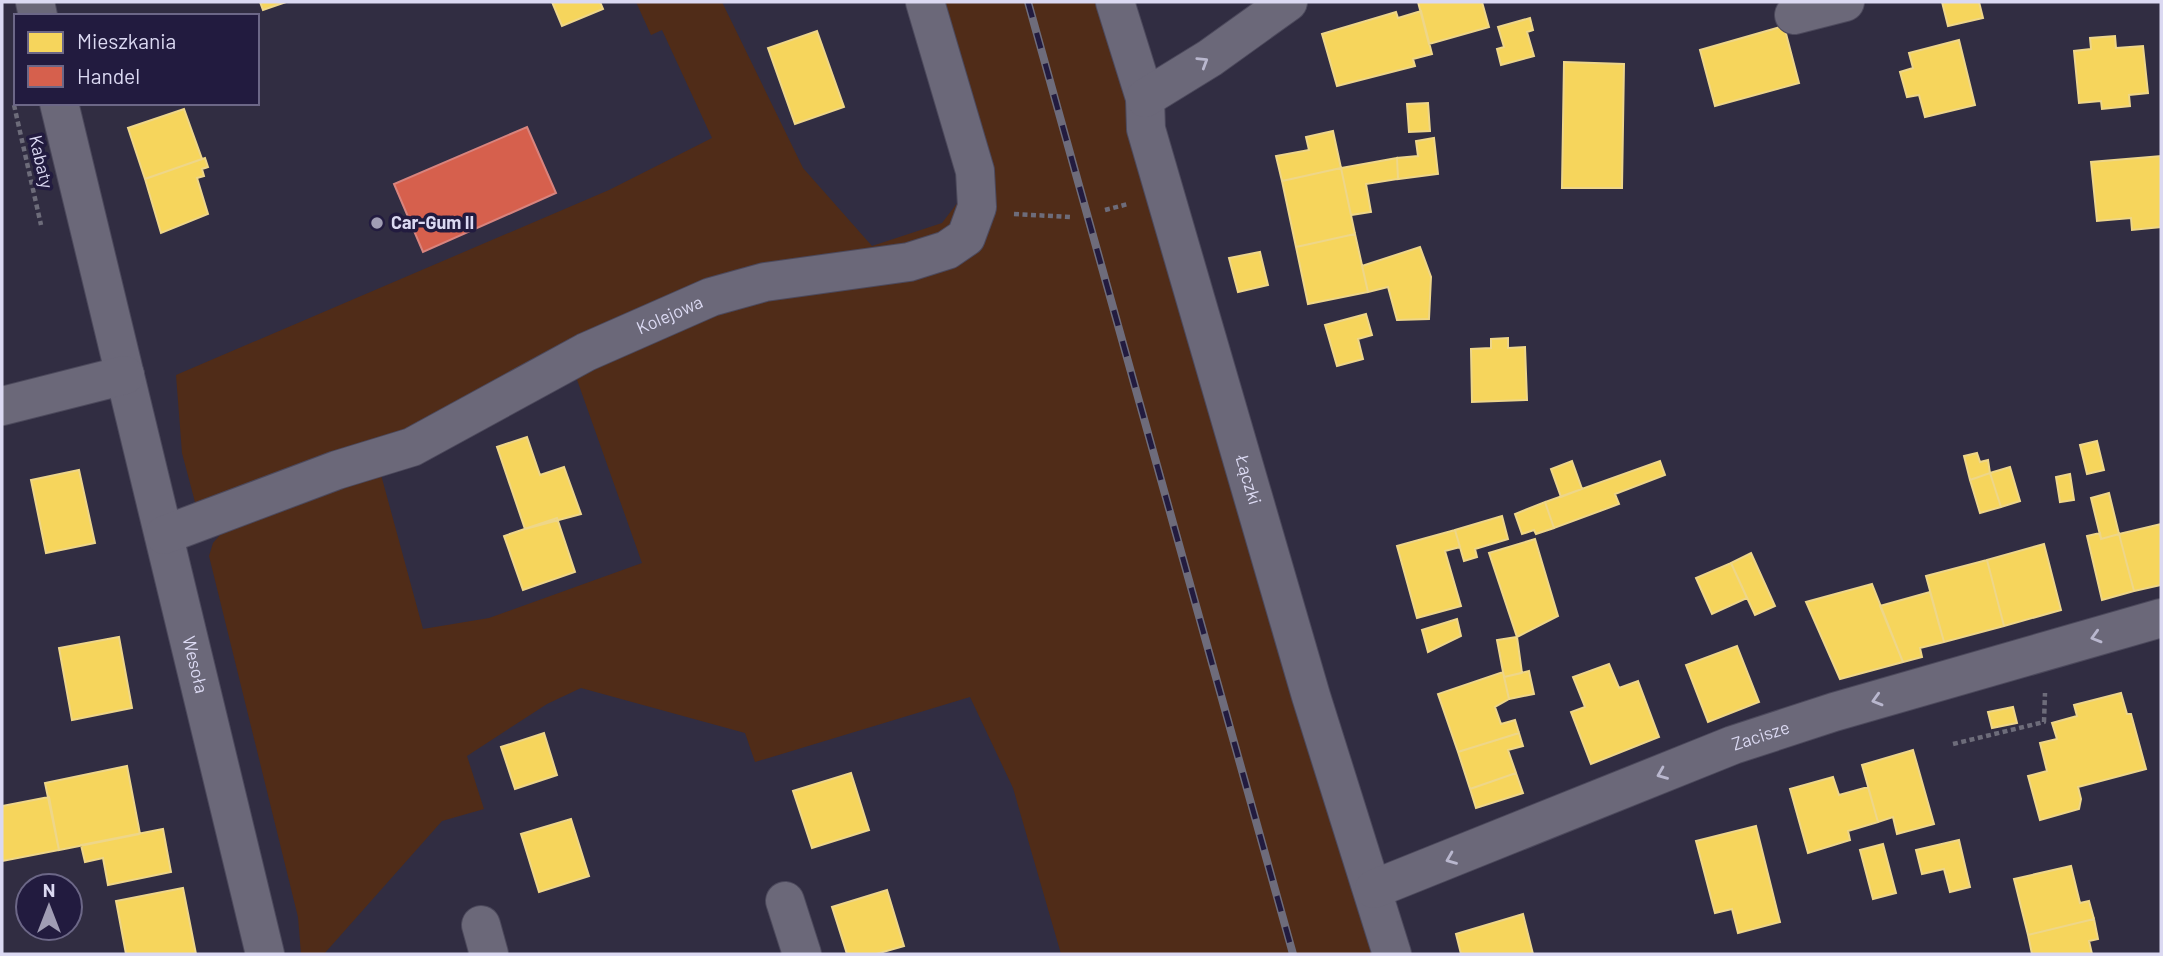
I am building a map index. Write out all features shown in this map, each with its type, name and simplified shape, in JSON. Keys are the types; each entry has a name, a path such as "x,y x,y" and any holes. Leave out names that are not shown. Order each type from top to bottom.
{"street":[{"path":"925,2 975,171 977,207 972,221"},
{"name":"Łączki","path":"1115,2 1145,98 1149,142 1311,696 1374,889 1392,954"},
{"path":"1145,98 1210,58 1288,2"},
{"path":"1794,15 1844,2"},
{"name":"Wesoła","path":"59,105 265,954"},
{"name":"Kolejowa","path":"164,535 337,470 412,447 586,352 711,297 765,282 909,262 947,250 966,237 972,221"},
{"path":"2,406 125,375"},
{"name":"Zacisze","path":"1374,889 1733,745 1834,712 2161,618"},
{"path":"785,901 802,954"}],"path":[{"name":"Kabaty","path":"14,105 41,225"},
{"path":"972,221 1020,213 1070,217"},
{"path":"1953,744 2043,722 2045,688"}],"shaded area":[{"path":"636,2 722,2 803,168 872,246 942,223 958,202 958,178 914,2 1115,2 1392,954 1061,954 1013,788 970,697 755,762 745,733 581,688 547,704 467,756 484,809 442,821 324,954 301,954 298,917 209,556 213,543 226,528 380,471 423,629 489,618 642,563 575,374 200,521 182,453 176,375 609,190 712,138 662,30 651,35"}],"building: Mieszkania":[{"path":"260,2 286,2 263,10"},
{"path":"552,2 600,2 603,9 562,26"},
{"path":"1418,2 1482,2 1489,27 1429,44"},
{"path":"1942,2 1979,2 1983,18 1948,26"},
{"path":"1421,11 1432,54 1413,59 1415,66 1337,86 1322,34 1396,12 1398,18"},
{"path":"1530,18 1533,30 1527,32 1534,56 1501,65 1497,49 1504,47 1498,27"},
{"path":"1784,26 1799,83 1715,106 1700,50"},
{"path":"817,31 844,107 795,124 768,48"},
{"path":"2115,36 2116,48 2143,46 2148,93 2129,95 2130,106 2102,109 2101,101 2079,103 2074,51 2091,49 2090,38"},
{"path":"1959,40 1975,105 1925,117 1919,95 1907,97 1900,72 1913,68 1909,53"},
{"path":"1564,62 1624,64 1622,188 1562,188"},
{"path":"1428,103 1430,131 1409,132 1407,104"},
{"path":"184,109 202,159 145,179 128,128"},
{"path":"1333,131 1341,168 1282,181 1276,156 1309,150 1306,137"},
{"path":"1434,138 1438,174 1398,179 1397,158 1418,156 1416,141"},
{"path":"2161,156 2161,227 2132,230 2131,218 2097,221 2091,162"},
{"path":"205,158 208,167 202,169 204,176 197,178 208,214 161,233 145,179"},
{"path":"1397,158 1398,179 1366,184 1371,212 1351,215 1341,168"},
{"path":"1341,168 1355,234 1296,247 1282,181"},
{"path":"1355,234 1368,292 1308,304 1296,247"},
{"path":"1420,247 1431,277 1429,319 1397,320 1388,287 1368,292 1362,266"},
{"path":"1260,252 1268,285 1238,292 1229,258"},
{"path":"1366,314 1372,335 1358,339 1363,359 1337,366 1325,325"},
{"path":"1508,338 1508,348 1525,347 1527,400 1472,402 1471,349 1491,348 1491,339"},
{"path":"527,437 540,475 564,467 581,514 525,529 497,447"},
{"path":"2097,441 2104,470 2087,474 2080,445"},
{"path":"1977,453 1980,462 1988,460 1990,473 1970,480 1964,456"},
{"path":"1572,461 1582,489 1561,497 1551,469"},
{"path":"1660,461 1665,475 1615,494 1619,504 1554,528 1545,502"},
{"path":"2010,467 2020,501 2001,507 1990,473"},
{"path":"79,470 95,543 46,553 31,480"},
{"path":"1990,473 2001,507 1980,513 1970,480"},
{"path":"2070,474 2074,500 2060,502 2056,477"},
{"path":"2109,493 2119,534 2101,539 2091,498"},
{"path":"1545,502 1554,528 1536,534 1534,530 1522,534 1515,514"},
{"path":"1502,516 1508,539 1475,549 1477,557 1464,561 1455,530"},
{"path":"557,518 575,572 523,590 504,536"},
{"path":"2161,524 2161,585 2134,591 2119,534"},
{"path":"1455,530 1460,547 1445,551 1461,606 1417,618 1397,546"},
{"path":"2100,533 2101,539 2119,534 2134,591 2102,600 2087,536"},
{"path":"1535,539 1558,616 1517,637 1489,553"},
{"path":"2044,544 2061,610 2004,626 1987,560"},
{"path":"1751,553 1775,606 1755,615 1731,563"},
{"path":"1987,560 2004,626 1944,642 1926,576"},
{"path":"1731,563 1747,598 1712,614 1696,578"},
{"path":"1872,584 1903,662 1840,679 1806,602"},
{"path":"1930,592 1944,642 1920,648 1922,657 1903,662 1880,606"},
{"path":"1457,619 1461,636 1428,652 1422,630"},
{"path":"119,637 132,708 72,720 59,648"},
{"path":"1517,637 1522,673 1504,677 1497,640"},
{"path":"1737,646 1759,702 1708,722 1686,665"},
{"path":"1609,664 1619,688 1638,681 1659,737 1591,764 1571,712 1585,707 1573,677"},
{"path":"1529,671 1534,694 1509,699 1504,677"},
{"path":"1503,672 1509,699 1495,707 1501,724 1515,720 1519,733 1458,752 1438,694"},
{"path":"2121,693 2127,714 2131,714 2146,769 2078,787 2081,799 2079,809 2040,820 2028,776 2047,771 2040,743 2057,739 2052,723 2077,716 2074,705"},
{"path":"2013,707 2017,723 1992,728 1988,712"},
{"path":"544,733 557,775 515,789 501,747"},
{"path":"1519,733 1523,746 1508,750 1516,773 1470,789 1458,752"},
{"path":"1913,750 1934,824 1897,834 1893,817 1878,822 1862,765"},
{"path":"127,766 140,834 59,850 45,783"},
{"path":"851,773 869,830 812,848 793,791"},
{"path":"1516,773 1523,793 1476,808 1470,789"},
{"path":"1833,777 1839,795 1868,787 1878,822 1848,831 1850,840 1808,853 1790,789"},
{"path":"49,797 59,850 2,861 2,806"},
{"path":"571,819 589,876 539,892 521,834"},
{"path":"1756,826 1780,922 1738,933 1732,909 1715,913 1696,841"},
{"path":"163,829 171,872 108,885 103,858 85,862 81,845"},
{"path":"1959,840 1970,887 1950,892 1944,869 1922,874 1916,850"},
{"path":"1883,844 1896,893 1873,899 1860,850"},
{"path":"2071,866 2080,903 2089,901 2094,919 2028,935 2014,879"},
{"path":"183,888 196,954 126,954 116,901"},
{"path":"887,890 904,946 876,954 847,954 832,907"},
{"path":"1523,914 1533,954 1461,954 1456,934"},
{"path":"2094,919 2098,939 2089,941 2092,954 2032,954 2028,935"}],"building: Handel":[{"path":"527,127 556,193 423,252 394,184"}],"railway":[{"path":"1028,2 1293,954"}],"place":[{"name":"Car-Gum II","path":"377,223"}]}
